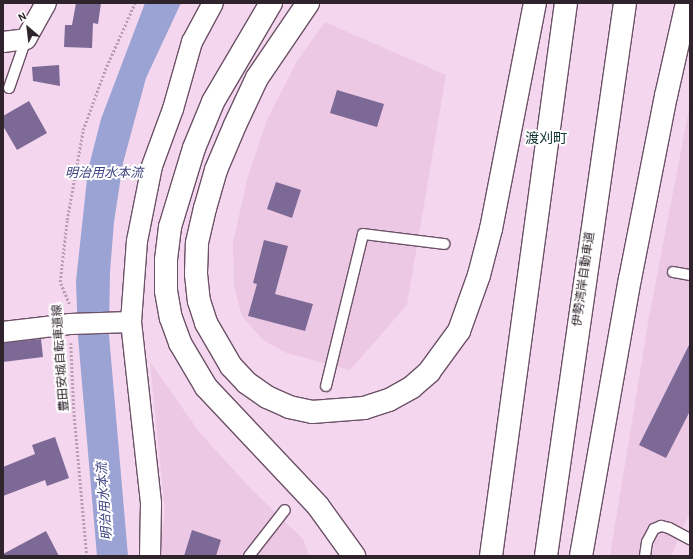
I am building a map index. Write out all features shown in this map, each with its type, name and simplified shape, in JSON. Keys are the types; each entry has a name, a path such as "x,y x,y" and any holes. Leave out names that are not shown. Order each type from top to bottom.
{"highway":[{"path":"271,3 221,88 194,148 170,227 166,260 166,291 171,318 180,343 199,377 318,506 354,556"},
{"path":"308,3 257,78 230,138 205,208 197,244 196,274 199,300 206,323 231,366 247,383 267,397 289,407 312,412 364,408 389,400 412,388 429,372 459,331 479,275 491,229 535,3"},
{"path":"491,556 566,3"},
{"name":"伊勢湾岸自動車道","path":"546,556 625,3"},
{"path":"581,556 635,256 666,96 687,3"}],"street":[{"path":"3,42 26,39 46,3"},
{"path":"150,556 151,503 131,322 137,241 152,166 173,108 192,42 213,3"},
{"path":"3,332 75,325 131,322"}],"lane":[{"path":"9,88 26,39"},
{"path":"326,386 363,234 444,244"},
{"path":"673,272 690,275"},
{"path":"249,556 285,510"},
{"path":"645,556 647,542 654,529 661,526 669,528 690,539"}],"path":[{"name":"豊田安城自転車道線","path":"87,556 74,411 75,325 69,303 60,282 67,220 84,130 105,70 135,3"}],"shaded area":[{"path":"325,22 446,75 407,305 350,370 287,353 263,340 242,316 234,286 233,243 248,176 267,120 296,63"},
{"path":"690,104 690,512 671,556 610,556 649,317"},
{"path":"150,362 200,433 251,489 303,539 309,556 160,556 165,511"}],"water":[{"name":"明治用水本流","path":"145,3 181,3 146,78 123,163 114,222 110,272 109,335 128,556 97,556 78,337 76,281 88,170 101,119"}],"building":[{"path":"76,3 101,3 98,24 93,23 92,48 64,47 65,25 72,25"},
{"path":"59,65 60,86 33,81 32,67"},
{"path":"337,90 384,104 377,127 330,113"},
{"path":"29,101 47,133 17,150 3,126 3,116"},
{"path":"276,182 301,190 292,218 267,209"},
{"path":"264,240 288,246 275,294 313,304 305,331 248,316 257,284 253,283"},
{"path":"41,339 43,357 3,362 3,343"},
{"path":"690,343 690,411 666,458 639,445"},
{"path":"55,437 69,478 47,486 45,480 3,496 3,467 35,454 32,445"},
{"path":"192,530 221,540 216,556 184,556"},
{"path":"46,531 59,556 3,556 3,554"}],"district":[{"name":"渡刈町","path":"546,139"}]}
